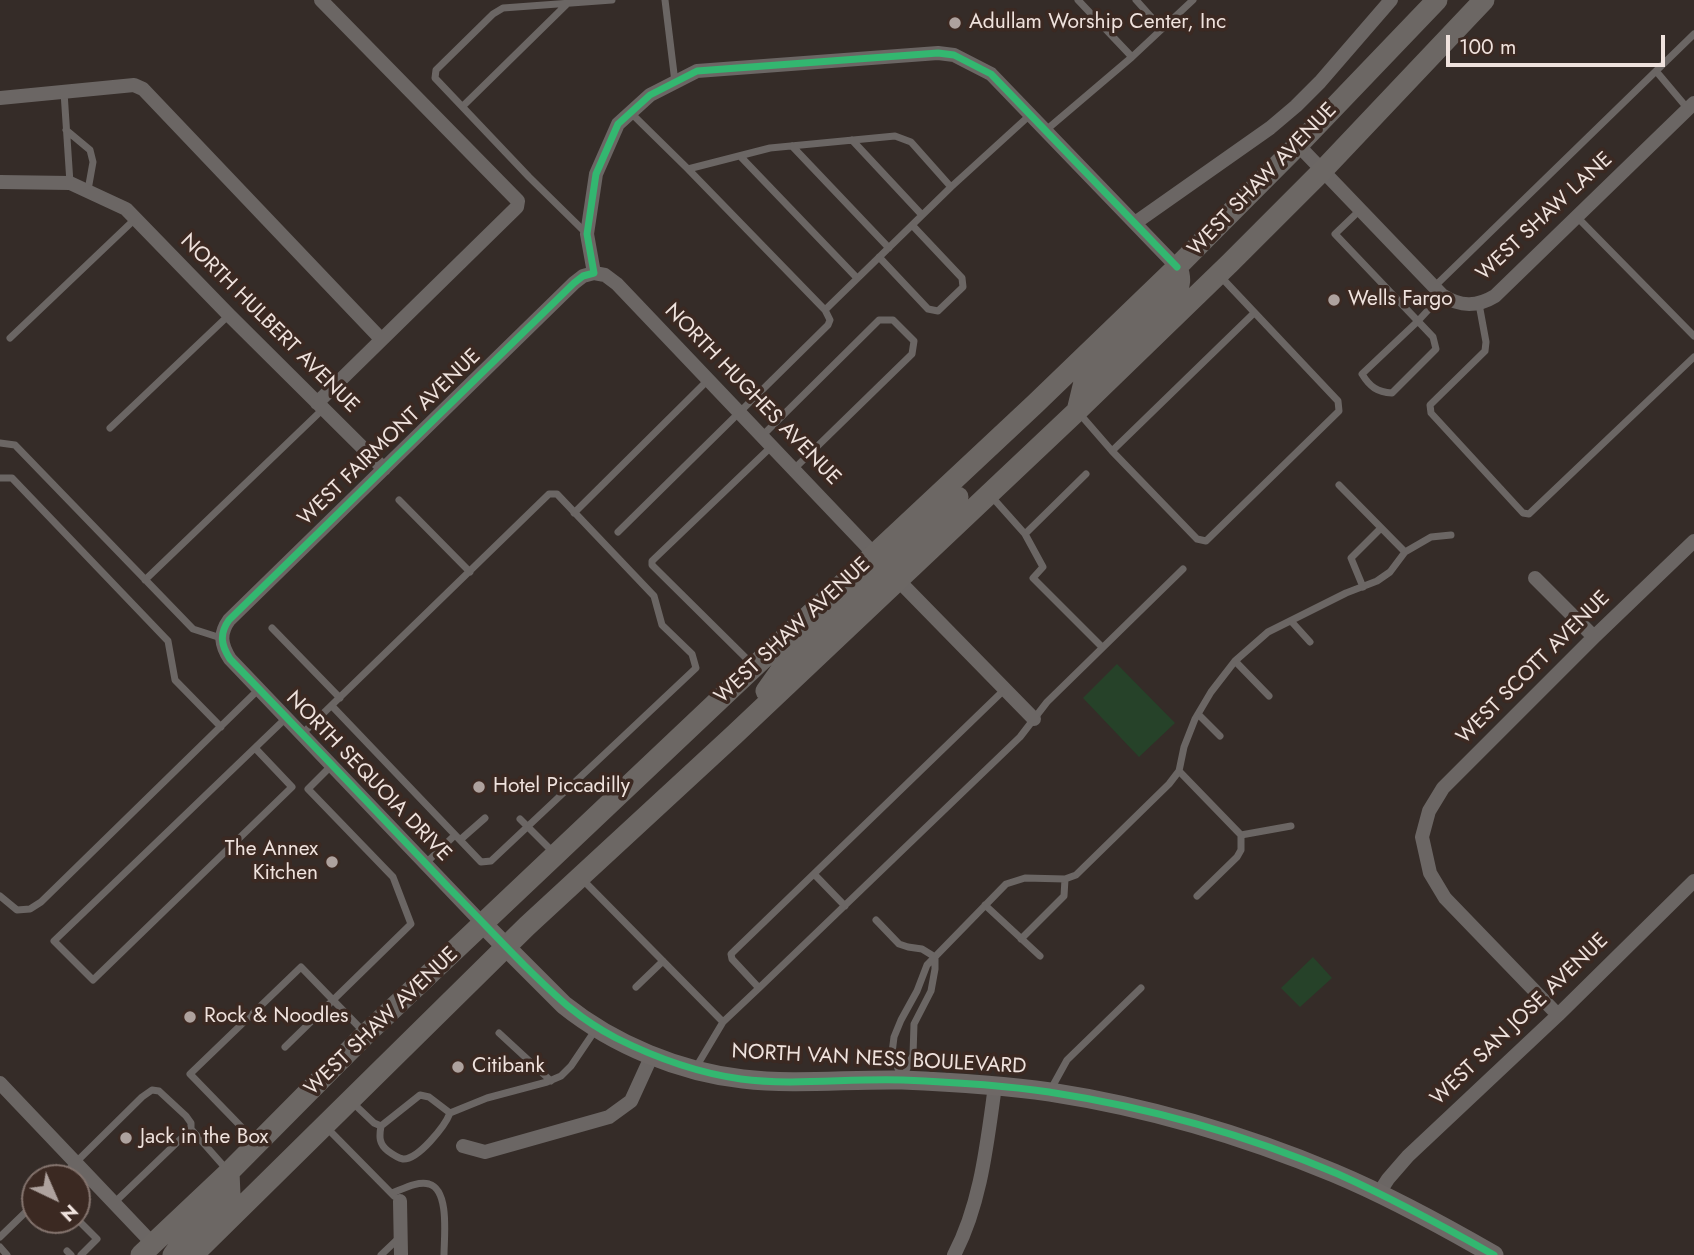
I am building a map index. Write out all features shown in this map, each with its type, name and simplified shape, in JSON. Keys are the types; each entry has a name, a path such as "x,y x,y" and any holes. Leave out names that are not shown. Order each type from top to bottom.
{"main road":[{"name":"WEST SHAW AVENUE","path":"193,1255 349,1100 495,936 555,855 1177,267 1437,0"},
{"name":"WEST SHAW AVENUE","path":"150,1251 366,1034 495,936 580,877 734,735 1218,274 1323,170 1484,0"},
{"path":"1077,411 1084,382 1179,288 1180,275 1177,267"},
{"path":"898,580 891,566 897,554 988,468 1035,404"},
{"path":"734,735 783,667 875,580 878,566 875,555"},
{"path":"173,1255 183,1241 230,1195 229,1172"}],"street":[{"path":"321,0 517,201 517,207 382,339 321,406"},
{"path":"1135,223 1270,128 1296,106 1391,0"},
{"path":"594,273 587,234 596,174 618,124 650,95 697,71 938,53 954,55 991,74 1177,267"},
{"path":"0,98 134,85 143,89 382,339"},
{"name":"WEST SHAW LANE","path":"1438,291 1459,304 1479,304 1495,296 1691,106"},
{"path":"1298,145 1438,291"},
{"path":"0,182 70,183"},
{"name":"NORTH HULBERT AVENUE","path":"70,183 130,214 384,469"},
{"name":"NORTH HUGHES AVENUE","path":"594,273 605,275 617,284 875,555"},
{"name":"WEST FAIRMONT AVENUE","path":"221,638 223,628 229,620 573,283 594,273"},
{"name":"WEST SCOTT AVENUE","path":"1558,1015 1445,898 1430,873 1422,837 1429,811 1443,788 1694,541"},
{"path":"1535,578 1594,637"},
{"path":"898,580 1034,719"},
{"name":"NORTH SEQUOIA DRIVE","path":"221,638 230,659 495,936"},
{"name":"WEST SAN JOSE AVENUE","path":"1379,1194 1408,1156 1558,1015 1694,881"},
{"name":"NORTH VAN NESS BOULEVARD","path":"495,936 564,1005 597,1028 652,1055 694,1070 743,1079 902,1080 995,1087 1049,1092 1124,1105 1246,1140 1336,1174 1418,1213 1494,1255"},
{"path":"463,1146 485,1152 609,1117 631,1101 652,1055"},
{"path":"0,1083 114,1203 150,1251"},
{"path":"954,1255 973,1206 985,1160 995,1087"},
{"path":"396,1197 401,1255"}],"lane":[{"path":"587,234 435,78 436,70 503,8 612,0"},
{"path":"665,0 675,82"},
{"path":"1078,0 1132,57"},
{"path":"1136,0 1162,29"},
{"path":"1045,131 1132,57 1193,0"},
{"path":"463,106 567,3"},
{"path":"1360,209 1335,233 1418,321 1433,337 1436,349 1392,393 1374,389 1362,374 1418,321 1438,291 1694,34"},
{"path":"1656,71 1691,106"},
{"path":"64,92 70,183"},
{"path":"618,532 828,325 830,320 825,310 630,113"},
{"path":"825,310 951,187 1030,115"},
{"path":"65,130 89,150 93,162 88,191"},
{"path":"688,169 771,148 895,136 911,142 951,187"},
{"path":"852,140 922,215"},
{"path":"792,146 889,247"},
{"path":"740,156 857,278"},
{"path":"10,338 130,214"},
{"path":"1577,217 1694,336"},
{"path":"879,257 928,310 938,311 963,287 962,278 912,225"},
{"path":"1077,411 1197,539 1206,541 1339,411 1338,401 1218,274"},
{"path":"1479,304 1486,342 1485,351 1430,405 1431,413 1523,513 1529,514 1694,357"},
{"path":"1112,451 1254,313"},
{"path":"110,428 229,315"},
{"path":"754,667 652,565 652,561 879,320 893,320 914,341 912,354 794,469"},
{"path":"574,513 708,380"},
{"path":"145,580 321,406"},
{"path":"0,443 15,445 193,629 221,638"},
{"path":"1025,534 1086,474"},
{"path":"0,478 12,478 169,641 175,680 221,727"},
{"path":"1339,485 1405,552"},
{"path":"302,734 549,494 557,494 654,596 662,625 692,654 696,668 491,861 481,862 332,706"},
{"path":"989,494 1025,534 1043,567 1034,578 1102,647"},
{"path":"399,500 470,572"},
{"path":"1363,587 1351,558 1381,528"},
{"path":"902,1080 892,1053 894,1037 927,965 1006,884 1025,878 1065,879 1076,875 1169,784 1179,771 1184,747 1211,692 1235,661 1268,632 1346,593 1377,582 1390,572 1405,552 1431,537 1451,535"},
{"path":"694,1070 723,1021 1020,737 1047,702 1183,569"},
{"path":"1290,621 1310,642"},
{"path":"272,628 340,698"},
{"path":"1235,661 1269,696"},
{"path":"0,896 18,910 30,909 41,902 259,688"},
{"path":"759,988 731,954 1004,690"},
{"path":"1198,714 1220,736"},
{"path":"287,717 54,941 93,980 292,787"},
{"path":"254,748 292,787 308,789 393,877 411,924 285,1046"},
{"path":"308,789 332,765"},
{"path":"1179,771 1241,835 1241,850 1237,857 1196,896"},
{"path":"426,863 485,818"},
{"path":"520,819 555,855"},
{"path":"1241,835 1291,826"},
{"path":"814,874 845,906"},
{"path":"580,877 723,1021"},
{"path":"1021,939 1064,896 1065,879"},
{"path":"985,905 1040,956"},
{"path":"876,920 899,944 922,949 935,957"},
{"path":"902,1080 913,1055 914,1024 931,991 935,957"},
{"path":"636,988 663,961"},
{"path":"257,1143 190,1074 301,967 366,1034"},
{"path":"1049,1092 1067,1060 1141,988"},
{"path":"450,1113 429,1097 421,1095 381,1126 379,1135 382,1147 402,1159 409,1158 441,1129 450,1113 487,1098 561,1076 597,1028"},
{"path":"499,1033 551,1081"},
{"path":"76,1163 142,1097 156,1089 186,1116 191,1123 191,1129 229,1172"},
{"path":"349,1100 381,1126"},
{"path":"324,1125 396,1197 415,1184 428,1184 437,1189 444,1203 444,1255"},
{"path":"114,1203 191,1129"},
{"path":"0,1237 21,1216"},
{"path":"10,1227 18,1235"},
{"path":"81,1255 97,1239 91,1233"},
{"path":"381,1255 401,1236"},
{"path":"0,1247 7,1255"}],"green space":[{"path":"1117,664 1175,723 1139,757 1083,698"},
{"path":"1313,957 1332,978 1300,1007 1281,988"}],"cycle path":[{"path":"1177,267 991,74 954,55 938,53 697,71 650,95 618,124 596,174 587,234 594,273 583,276 574,283 229,620 224,630 223,644 230,659 525,966 578,1014 631,1045 693,1069 741,1079 781,1082 903,1080 994,1086 1086,1098 1159,1114 1268,1147 1338,1174 1494,1255"}],"place":[{"name":"Adullam Worship Center, Inc","path":"955,23"},
{"name":"Wells Fargo","path":"1334,300"},
{"name":"Hotel Piccadilly","path":"479,787"},
{"name":"The Annex Kitchen","path":"332,862"},
{"name":"Rock & Noodles","path":"190,1017"},
{"name":"Citibank","path":"458,1067"},
{"name":"Jack in the Box","path":"126,1138"}]}
